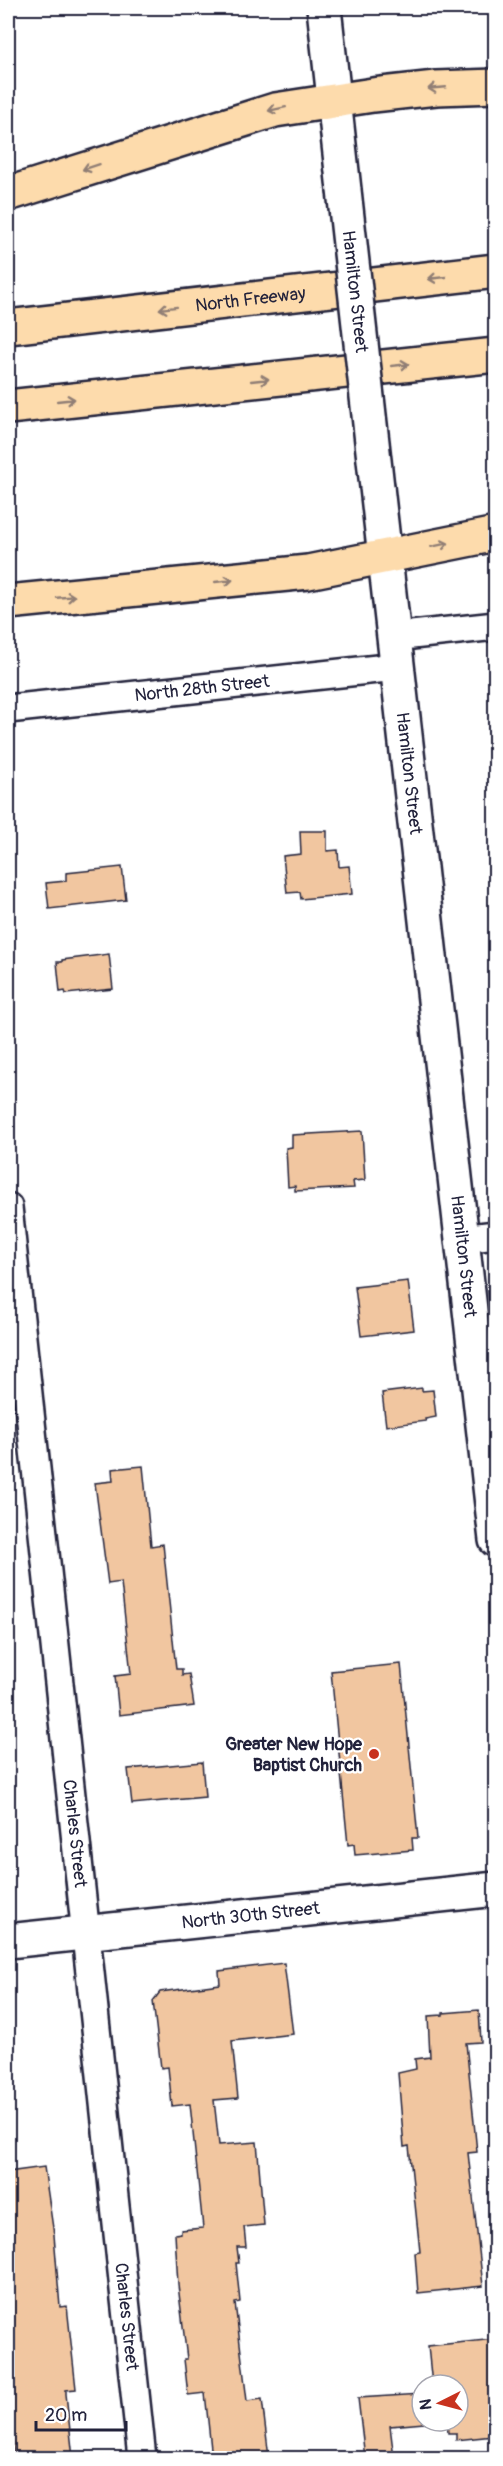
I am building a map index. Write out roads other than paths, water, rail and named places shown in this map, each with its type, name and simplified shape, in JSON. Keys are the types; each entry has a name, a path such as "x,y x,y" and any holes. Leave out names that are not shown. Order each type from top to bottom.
{"highway":[{"path":"8,194 265,112 334,99 436,88 495,86"},
{"name":"North Freeway","path":"8,327 495,271"},
{"path":"8,406 495,355"},
{"path":"8,602 308,572 495,534"}],"main road":[{"name":"Hamilton Street","path":"324,8 495,1540"},
{"name":"North 30th Street","path":"8,1941 495,1889"}],"street":[{"name":"North 28th Street","path":"8,709 395,652 495,626"},
{"name":"Charles Street","path":"8,1207 142,2458"},
{"path":"461,1239 495,1235"}],"place":[{"name":"Greater New Hope Baptist Church","path":"374,1754"}]}
